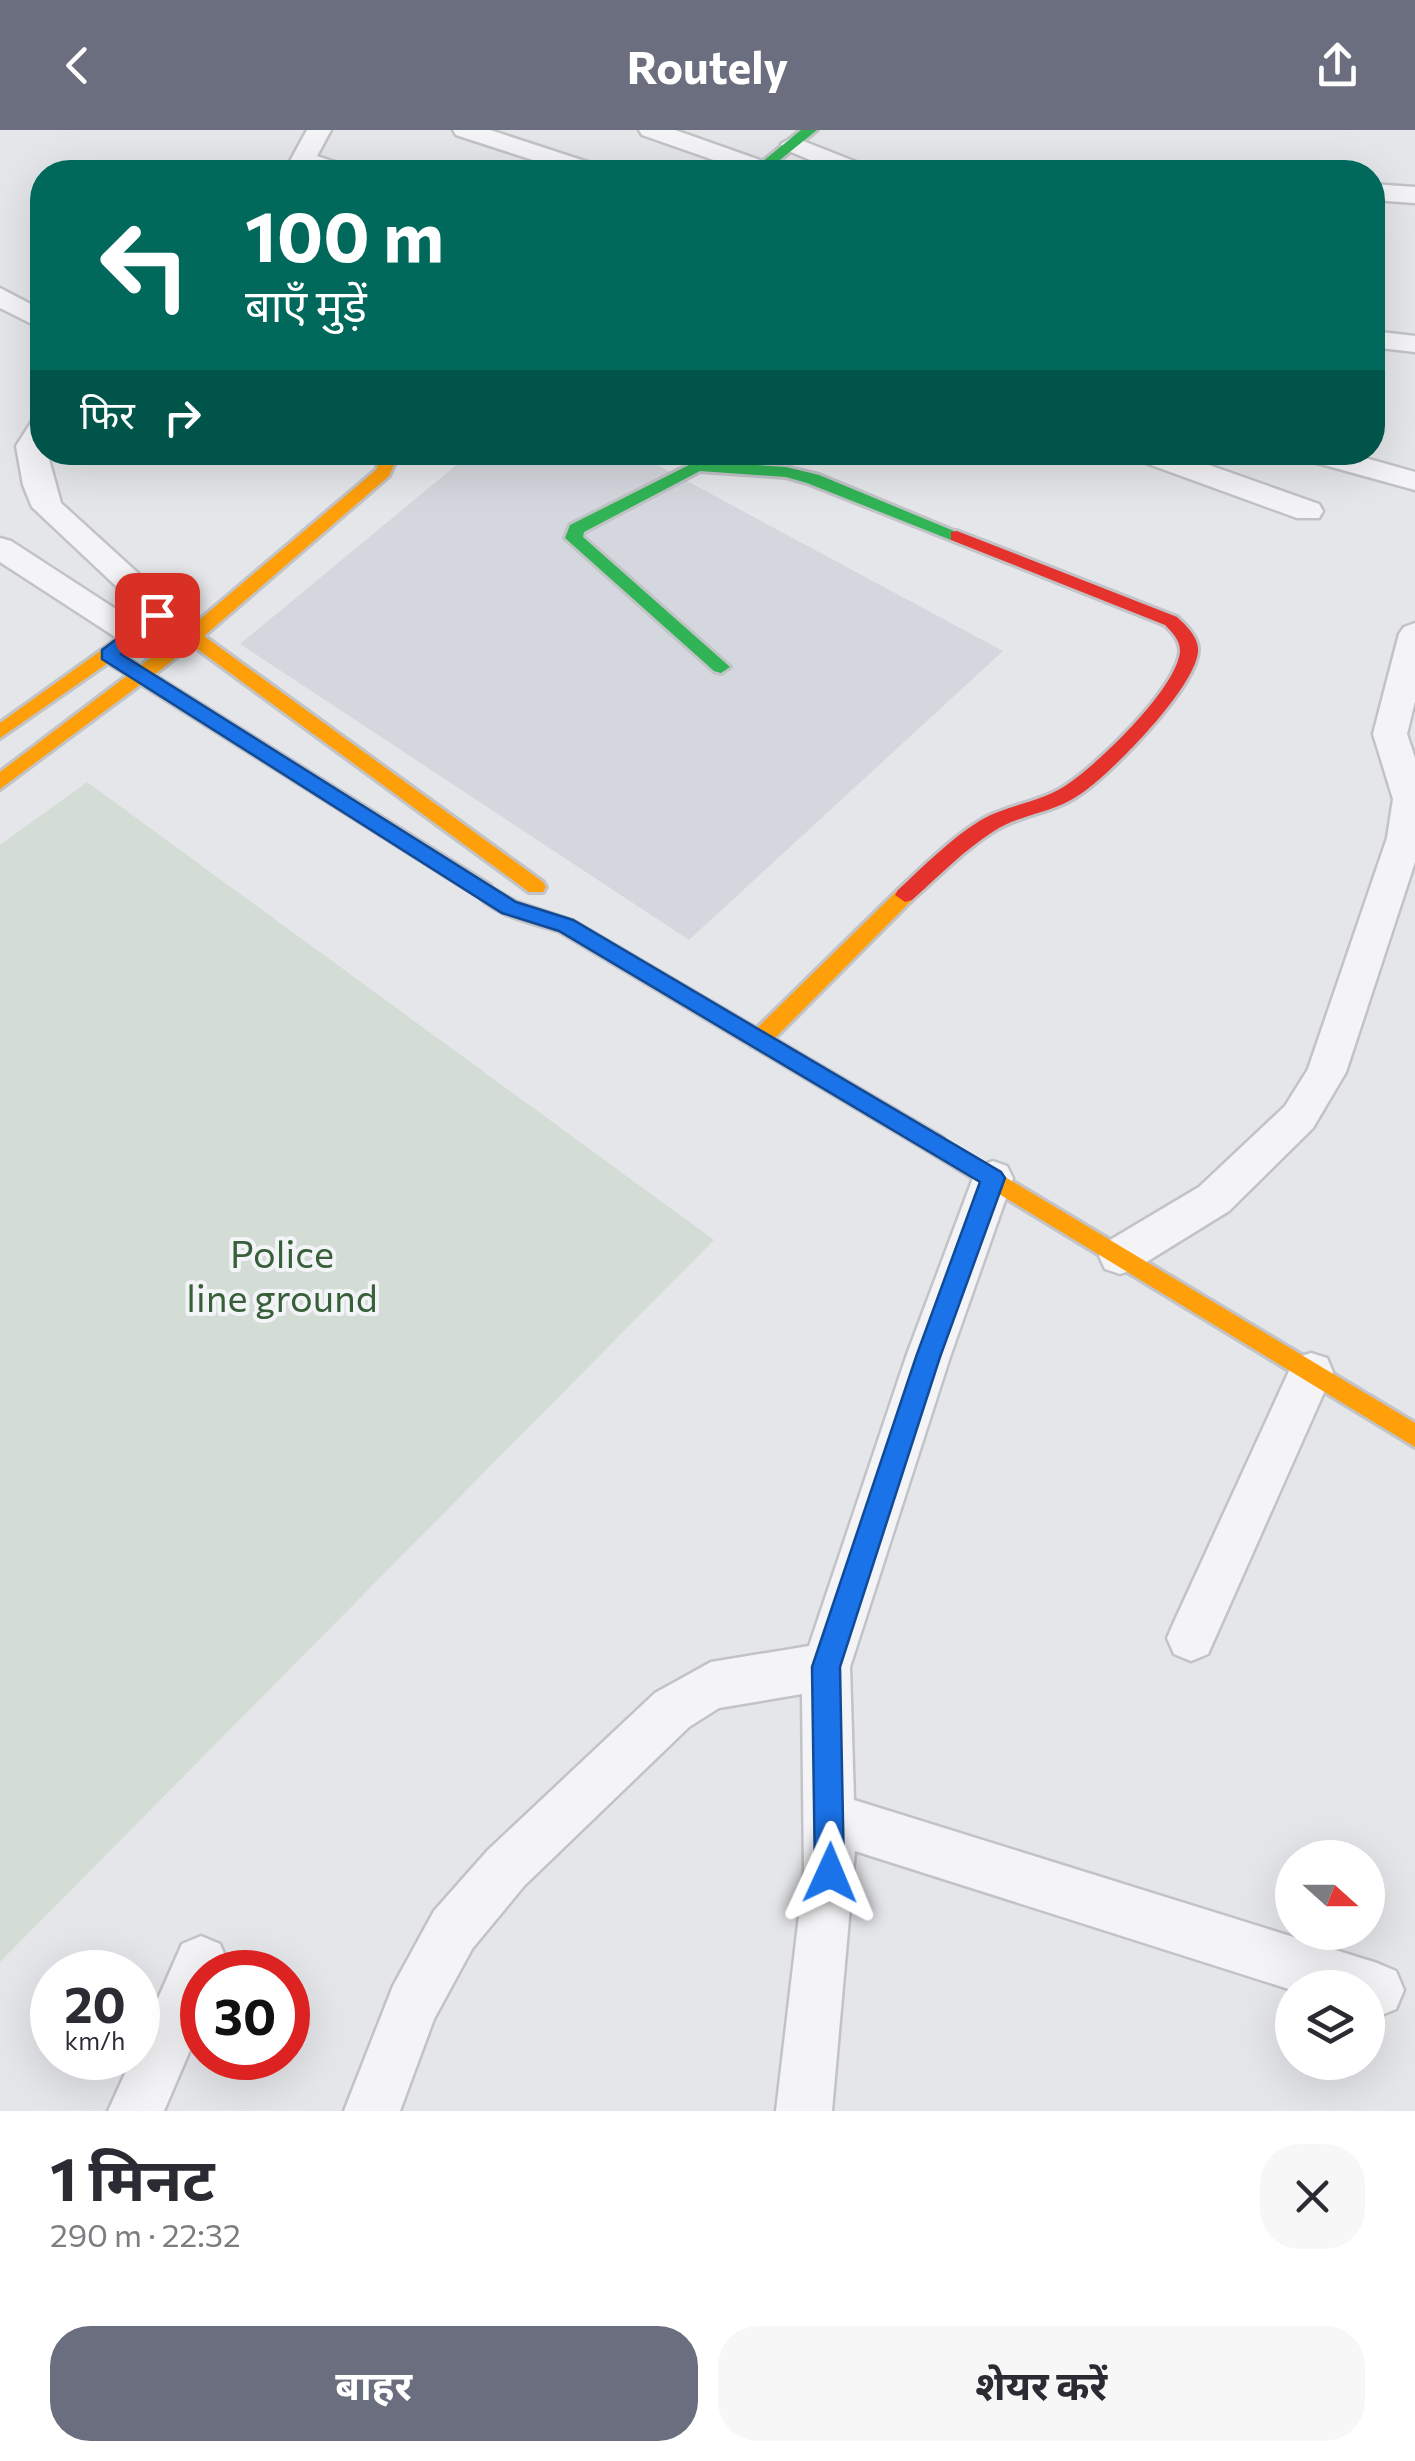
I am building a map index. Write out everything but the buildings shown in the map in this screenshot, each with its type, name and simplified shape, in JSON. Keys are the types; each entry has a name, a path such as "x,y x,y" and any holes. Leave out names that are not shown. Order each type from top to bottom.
{"main road":[{"path":"773,160 801,137"},
{"path":"0,782 192,636 384,472 387,465"},
{"path":"721,667 574,538 576,529 586,521 697,466 786,472 814,479 1171,622 1186,636 1189,648 1188,662 1146,720 1074,789 984,827 822,970 760,1040"},
{"path":"143,675 148,624"},
{"path":"0,732 15,711 148,624 192,636 532,881 566,926"},
{"path":"143,675 509,908 566,926 993,1178 1415,1436"}],"street":[{"path":"302,160 319,130"},
{"path":"465,130 557,160"},
{"path":"651,130 730,160"},
{"path":"801,137 840,160"},
{"path":"1385,193 1415,195"},
{"path":"0,296 30,314"},
{"path":"1385,340 1415,344"},
{"path":"34,465 47,507 148,624"},
{"path":"1178,465 1308,512"},
{"path":"1355,465 1415,482"},
{"path":"0,548 148,624"},
{"path":"1120,1256 1214,1200 1299,1117 1326,1072 1405,838 1410,800 1390,734 1415,634"},
{"path":"804,2111 828,1889 826,1667 928,1357 993,1178"},
{"path":"1191,1638 1311,1372"},
{"path":"372,2111 412,2005 453,1930 506,1868 685,1702 711,1686 739,1678 826,1667"},
{"path":"830,1818 1314,1970"},
{"path":"136,2111 180,2011"}],"shaded area":[{"path":"456,465 657,465 1003,651 689,940 240,644"}],"green space":[{"name":"Police line ground","path":"87,782 714,1240 0,1962 0,845"}],"traffic: fast":[{"path":"772,160 810,130"},
{"path":"721,667 574,538 576,529 697,466 786,472 813,479 957,536"}],"traffic: slow":[{"path":"0,782 192,636 383,472 386,465"},
{"path":"157,615 192,636 536,887"},
{"path":"0,732 123,643"},
{"path":"109,655 483,890"},
{"path":"759,1040 905,895"},
{"path":"935,1144 1415,1436"}],"traffic: jam":[{"path":"905,895 987,826 1062,797 1084,782 1158,706 1185,667 1189,653 1186,639 1171,621 957,536"},
{"path":"483,890 509,907 566,926 935,1144"}],"route":[{"path":"157,615 109,655 509,908 566,926 993,1178 928,1357 826,1667 830,1873"}]}
